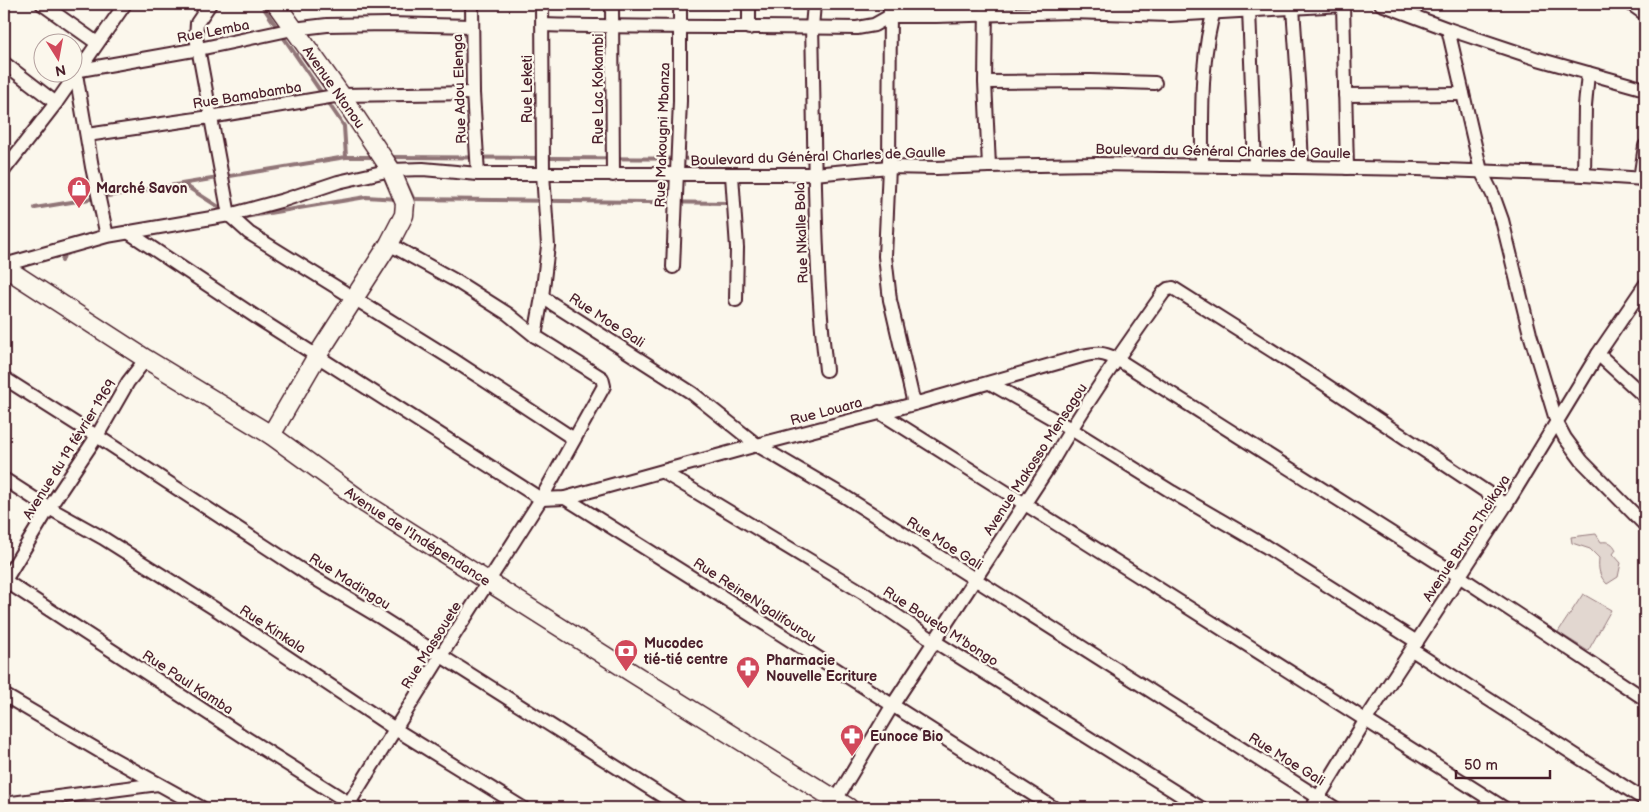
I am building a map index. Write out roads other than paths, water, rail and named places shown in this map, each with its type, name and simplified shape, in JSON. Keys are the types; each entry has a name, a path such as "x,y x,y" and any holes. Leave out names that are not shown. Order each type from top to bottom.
{"street":[{"path":"42,4 97,43"},
{"path":"82,66 125,4"},
{"path":"210,4 197,23 196,37 229,215 250,233 452,359 574,439"},
{"name":"Avenue Ntonou","path":"271,435 317,356 388,244 404,215 405,203 391,170 341,95 276,4"},
{"name":"Rue Adou Elenga","path":"472,4 473,93 478,174"},
{"name":"Rue Leketi","path":"535,336 548,246 543,174 542,4"},
{"name":"Rue Lac Kokambi","path":"612,4 613,175"},
{"name":"Rue Makougni Mbanza","path":"673,267 680,101 680,4"},
{"path":"749,4 749,28"},
{"name":"Rue Nkalle Bola","path":"814,4 812,27 814,174 821,331 826,370"},
{"path":"890,10 936,16 986,9 1071,8 1170,15 1215,8 1249,10 1343,4 1347,168"},
{"path":"1630,4 1645,14"},
{"path":"1385,5 1538,58 1645,89"},
{"path":"1202,165 1204,73 1208,31 1215,8"},
{"path":"1292,8 1299,95 1302,168"},
{"path":"986,9 985,82 989,166"},
{"path":"543,25 857,28 874,25 890,10"},
{"path":"890,10 889,167 885,256 890,300 914,404"},
{"path":"1249,10 1255,166"},
{"name":"Rue Lemba","path":"82,71 199,49 293,28 327,25 388,24 472,26"},
{"path":"1448,28 1481,171 1493,195 1502,220 1530,334 1557,423 1565,438 1582,461 1645,525"},
{"path":"4,63 56,102"},
{"path":"1584,175 1585,106 1588,73"},
{"path":"985,82 1090,81 1155,83"},
{"path":"4,170 71,82"},
{"path":"79,82 86,134 107,236"},
{"name":"Rue Bamabamba","path":"86,134 210,117 341,95 473,93"},
{"path":"1344,96 1463,94"},
{"path":"1643,179 1645,146"},
{"name":"Boulevard du Général Charles de Gaulle","path":"4,266 107,236 229,215 284,200 338,182 391,170 423,169 478,174 732,175 814,174 889,167 936,168 1097,164 1481,171 1643,179"},
{"path":"732,175 737,248 736,300"},
{"path":"128,232 317,356 541,499"},
{"path":"388,244 463,284 508,314 535,336"},
{"name":"Avenue de l'Indépendance","path":"4,266 146,359 271,435 366,504 839,806"},
{"name":"Avenue Makosso Mensagou","path":"839,806 892,706 1117,359 1168,289 1173,288 1317,379 1506,505"},
{"name":"Avenue Bruno Thcikaya","path":"1315,803 1506,505 1598,354 1644,292"},
{"name":"Rue Moe Gali","path":"542,297 692,393 757,445 844,496 974,579 1315,803 1335,808"},
{"name":"Rue Massouete","path":"351,807 395,729 541,499 604,386 602,378 535,336"},
{"name":"Rue Louara","path":"541,499 565,498 1096,353 1117,359"},
{"path":"1598,354 1645,397"},
{"name":"Avenue du 19 février 1969","path":"4,581 49,508 97,436 128,382 146,359"},
{"path":"1117,359 1459,576 1645,699"},
{"name":"Rue Madingou","path":"4,378 97,436 310,575 681,808"},
{"path":"990,382 1265,546 1645,800"},
{"path":"879,412 1504,808"},
{"name":"Rue Boueta M'bongo","path":"663,472 862,592 934,641 1201,808"},
{"name":"Rue Kinkala","path":"4,479 49,508 103,538 220,612 395,729 523,808"},
{"name":"Rue ReineN'galifourou","path":"565,498 1054,808"},
{"name":"Rue Paul Kamba","path":"4,581 351,807"},
{"path":"4,695 202,808"},
{"path":"4,804 158,784"}],"waterway":[{"path":"261,4 278,29"},
{"path":"282,35 323,95"},
{"path":"35,208 346,157 344,126 327,101"},
{"path":"346,157 377,157"},
{"path":"394,157 731,159"},
{"path":"394,157 414,200"},
{"path":"183,184 225,211"},
{"path":"239,218 366,197 398,199"},
{"path":"410,199 728,203"},
{"path":"62,261 65,252"}],"place":[{"name":"Marché Savon","path":"79,209"},
{"name":"Mucodec tié-tié centre","path":"626,672"},
{"name":"Pharmacie Nouvelle Ecriture","path":"748,689"},
{"name":"Eunoce Bio","path":"852,757"}]}
